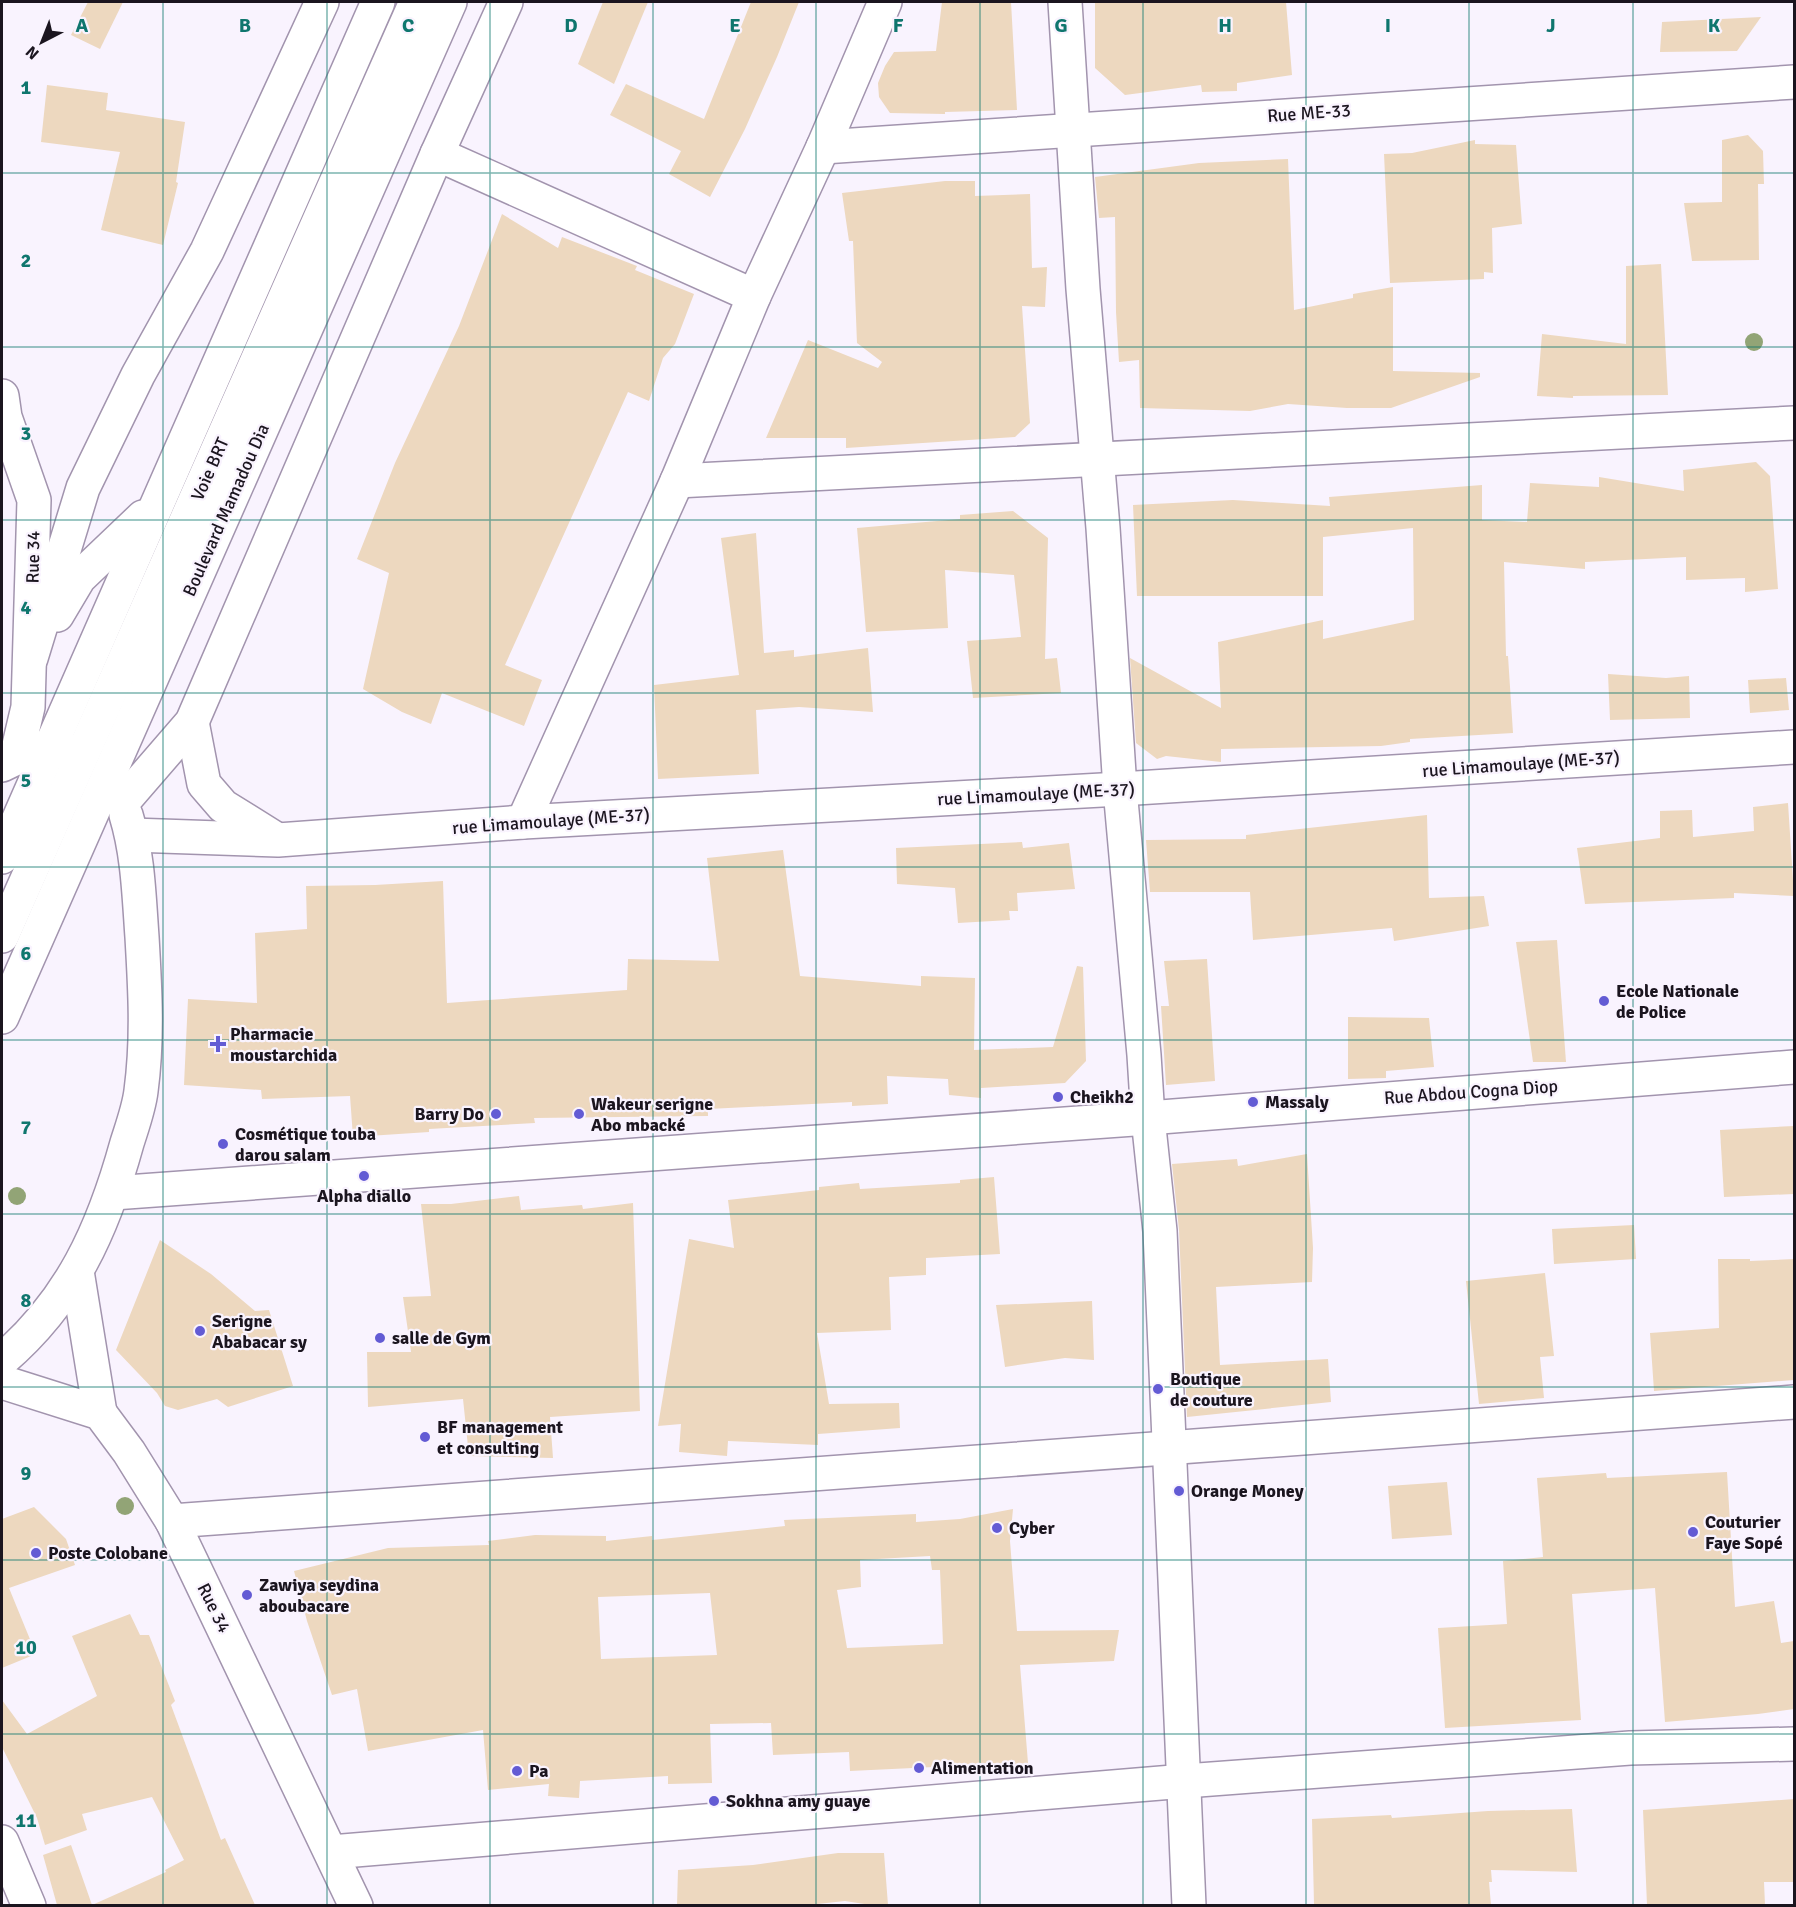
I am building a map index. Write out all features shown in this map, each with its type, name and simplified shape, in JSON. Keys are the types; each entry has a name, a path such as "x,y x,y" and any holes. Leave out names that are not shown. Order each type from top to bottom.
{"street":[{"path":"31,658 83,488 138,375 207,251 322,2"},
{"path":"2,857 378,2"},
{"name":"Voie BRT","path":"2,936 416,2"},
{"name":"Boulevard Mamadou Dia","path":"2,1017 450,2"},
{"path":"122,803 192,722 437,154 506,2"},
{"path":"523,822 677,482 754,296 823,147 885,2"},
{"path":"1065,2 1120,789 1160,1231 1189,1905"},
{"name":"Rue ME-33","path":"823,147 1794,82"},
{"path":"437,154 754,296"},
{"name":"Rue 34","path":"2,396 6,417 34,500 28,706 9,761"},
{"path":"677,482 1794,423"},
{"path":"31,658 79,578 156,503"},
{"path":"192,722 204,784 223,806 278,840"},
{"name":"rue Limamoulaye (ME-37)","path":"132,835 278,840 523,822 1120,789 1794,747"},
{"path":"2,1360 33,1331 53,1308 77,1271 113,1193 141,1093 146,1007 132,835 110,772 82,755 50,748 38,748 9,761"},
{"name":"Rue Abdou Cogna Diop","path":"113,1193 1148,1118 1794,1067"},
{"path":"2,1382 100,1413 77,1271"},
{"path":"172,1521 1794,1402"},
{"name":"Rue 34","path":"100,1413 129,1452 172,1521 356,1905"},
{"path":"331,1852 1185,1781 1630,1748 1794,1744"},
{"path":"2,1842 29,1905"}],"building":[{"path":"88,2 123,2 100,49 71,35"},
{"path":"603,2 648,2 614,84 578,64"},
{"path":"751,2 799,2 745,129 710,197 669,174 681,151 610,115 626,84 704,119"},
{"path":"942,2 1011,2 1017,110 945,112 945,114 890,113 879,97 878,83 885,66 894,52 936,51"},
{"path":"1095,2 1286,2 1292,75 1237,83 1237,91 1202,92 1201,85 1125,95 1095,68"},
{"path":"1761,17 1737,51 1660,52 1662,22"},
{"path":"47,85 108,93 106,110 185,122 176,182 178,183 163,245 101,230 120,152 41,142"},
{"path":"1748,135 1763,151 1764,184 1758,184 1759,260 1692,261 1684,203 1722,202 1722,140"},
{"path":"1475,140 1475,144 1516,145 1522,224 1492,228 1493,273 1484,272 1484,279 1390,283 1384,154 1412,153"},
{"path":"1288,159 1294,310 1353,298 1353,294 1393,287 1393,371 1480,373 1480,377 1391,408 1288,404 1250,411 1140,408 1139,360 1119,362 1115,217 1099,218 1095,177 1199,163"},
{"path":"945,181 975,181 975,196 1030,194 1032,268 1047,267 1045,307 1022,306 1030,423 1015,437 846,448 846,438 766,438 808,340 878,368 882,362 857,343 853,241 849,241 842,193"},
{"path":"502,214 558,248 562,237 637,266 635,270 694,294 675,344 663,358 649,401 628,392 505,665 542,680 524,726 442,693 431,724 402,712 363,689 389,573 357,559 395,463 459,326"},
{"path":"1661,264 1668,395 1573,396 1573,398 1537,396 1542,334 1626,344 1626,266"},
{"path":"1756,462 1770,476 1778,589 1745,592 1745,578 1686,580 1686,557 1585,562 1585,569 1504,562 1506,656 1508,656 1513,733 1410,739 1410,742 1381,746 1221,749 1221,762 1166,756 1157,759 1136,743 1130,658 1221,708 1218,642 1323,620 1323,639 1414,620 1413,528 1323,537 1323,596 1137,596 1133,505 1233,500 1330,506 1329,497 1482,485 1482,520 1527,522 1530,483 1599,487 1599,477 1684,491 1683,470"},
{"path":"1013,511 1048,538 1045,659 1057,658 1061,693 973,698 967,641 1021,637 1014,575 945,570 948,628 866,632 857,528 960,519 960,515"},
{"path":"756,533 764,653 794,650 794,657 868,648 873,712 799,707 756,710 759,774 658,779 654,685 739,675 721,538"},
{"path":"1608,674 1666,678 1689,676 1690,718 1610,720"},
{"path":"1786,678 1789,710 1750,713 1748,680"},
{"path":"1788,803 1794,896 1734,893 1734,898 1585,904 1577,848 1660,838 1660,811 1692,810 1693,837 1754,831 1753,807"},
{"path":"1427,815 1429,898 1484,896 1489,926 1394,941 1392,928 1253,940 1250,892 1150,892 1146,840 1246,839 1246,835"},
{"path":"1022,842 1023,848 1069,843 1075,889 1017,893 1018,911 1009,911 1010,920 958,923 955,888 897,884 896,848"},
{"path":"783,850 800,976 921,986 921,976 975,978 974,1050 1053,1047 1077,966 1083,967 1086,1061 1065,1083 981,1088 981,1098 949,1095 948,1079 887,1076 888,1104 852,1106 852,1102 708,1109 708,1116 534,1118 535,1123 429,1129 429,1132 353,1137 350,1096 262,1099 261,1090 184,1085 188,999 257,1003 255,933 307,929 306,886 443,881 447,1003 627,990 628,959 719,961 707,858"},
{"path":"1557,940 1566,1062 1533,1062 1516,942"},
{"path":"1207,959 1215,1081 1166,1085 1161,1006 1169,1006 1164,961"},
{"path":"1348,1017 1429,1018 1434,1067 1386,1071 1386,1078 1348,1079"},
{"path":"1794,1126 1794,1194 1724,1197 1720,1130"},
{"path":"1307,1154 1313,1248 1312,1282 1216,1287 1220,1365 1328,1359 1331,1402 1187,1417 1179,1230 1172,1164 1237,1159 1238,1166"},
{"path":"994,1177 1000,1254 926,1258 926,1275 889,1277 891,1330 817,1333 829,1404 899,1403 900,1428 818,1434 818,1445 728,1441 727,1456 679,1452 681,1424 658,1426 689,1239 734,1248 728,1200 859,1183 860,1189 960,1183 960,1180"},
{"path":"519,1196 521,1210 582,1205 583,1209 633,1203 640,1411 550,1417 553,1458 469,1456 463,1399 368,1407 367,1352 411,1352 403,1297 431,1296 421,1204 451,1204"},
{"path":"1634,1225 1636,1259 1554,1264 1552,1229"},
{"name":"Serigne Ababacar sy","path":"160,1240 211,1274 255,1311 269,1310 293,1386 228,1407 217,1399 178,1410 165,1406 157,1393 116,1350"},
{"path":"1718,1259 1750,1259 1750,1261 1794,1259 1794,1380 1654,1391 1650,1333 1719,1328"},
{"path":"1545,1273 1554,1356 1540,1357 1544,1398 1479,1404 1466,1281"},
{"path":"1092,1301 1094,1360 1065,1358 1005,1367 996,1305"},
{"path":"1727,1472 1735,1607 1774,1601 1781,1643 1794,1641 1794,1709 1665,1722 1655,1588 1572,1594 1581,1720 1445,1728 1438,1628 1507,1624 1503,1561 1543,1557 1537,1478 1606,1473 1607,1478"},
{"path":"1447,1482 1452,1535 1392,1539 1388,1486"},
{"name":"Poste Colobane","path":"34,1507 66,1539 75,1565 9,1588 36,1654 2,1668 2,1519"},
{"path":"1013,1509 1010,1541 1017,1631 1119,1630 1114,1661 1020,1665 1028,1763 934,1772 934,1767 850,1771 849,1752 773,1755 771,1723 710,1724 712,1783 668,1784 668,1776 580,1781 579,1798 548,1796 549,1784 488,1790 483,1730 368,1751 357,1689 332,1695 307,1621 294,1571 388,1548 489,1545 488,1541 535,1535 606,1536 606,1541 652,1536 652,1540 785,1526 784,1520 916,1514 916,1522 960,1519","holes":["930,1556 932,1570 940,1570 943,1644 847,1648 837,1590 861,1587 860,1560","710,1593 717,1655 601,1659 598,1597"]},
{"path":"130,1614 140,1635 149,1635 175,1701 171,1705 221,1840 225,1838 255,1905 92,1905 166,1872 165,1870 184,1860 152,1797 82,1814 87,1830 45,1845 37,1818 2,1747 2,1700 27,1734 97,1696 72,1636"},
{"path":"1794,1799 1794,1882 1764,1882 1765,1905 1647,1905 1643,1810"},
{"path":"1572,1809 1577,1872 1491,1870 1492,1882 1489,1882 1491,1905 1314,1904 1312,1819 1391,1815 1392,1818 1488,1811"},
{"path":"71,1845 92,1905 57,1905 43,1855"},
{"path":"838,1853 884,1853 888,1905 845,1901 808,1905 677,1905 678,1870 753,1865"}],"place":[{"name":"Ecole Nationale de Police","path":"1604,1001"},
{"name":"Pharmacie moustarchida","path":"218,1044"},
{"name":"Cheikh2","path":"1058,1097"},
{"name":"Massaly","path":"1253,1102"},
{"name":"Barry Do","path":"496,1114"},
{"name":"Wakeur serigne Abo mbacké","path":"579,1114"},
{"name":"Cosmétique touba darou salam","path":"223,1144"},
{"name":"Alpha diallo","path":"364,1176"},
{"name":"Serigne Ababacar sy","path":"200,1331"},
{"name":"salle de Gym","path":"380,1338"},
{"name":"Boutique de couture","path":"1158,1389"},
{"name":"BF management et consulting","path":"425,1437"},
{"name":"Orange Money","path":"1179,1491"},
{"name":"Cyber","path":"997,1528"},
{"name":"Couturier Faye Sopé","path":"1693,1532"},
{"name":"Poste Colobane","path":"36,1553"},
{"name":"Zawiya seydina aboubacare","path":"247,1595"},
{"name":"Alimentation","path":"919,1768"},
{"name":"Pa","path":"517,1771"},
{"name":"Sokhna amy guaye","path":"714,1801"}]}
